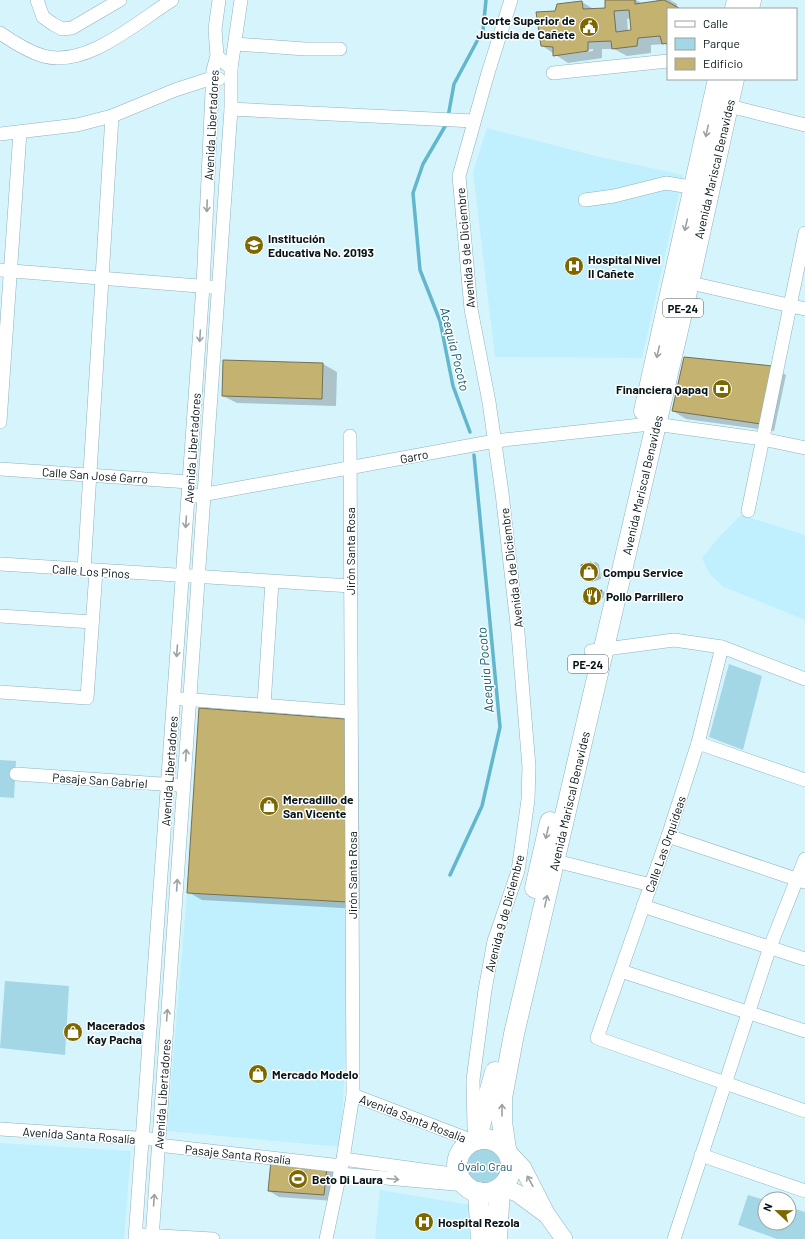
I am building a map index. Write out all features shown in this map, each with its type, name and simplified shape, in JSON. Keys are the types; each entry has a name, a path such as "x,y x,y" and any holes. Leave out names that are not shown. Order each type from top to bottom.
{"highway":[{"name":"Avenida Mariscal Benavides","path":"475,1141 489,1096 598,650 720,104 718,80"},
{"name":"Avenida Mariscal Benavides","path":"720,104 733,80"},
{"name":"Avenida Mariscal Benavides","path":"506,1150 502,1122 502,1098 548,859"},
{"path":"467,1184 493,1192 500,1188 509,1177 511,1170 511,1162 506,1150 494,1140 487,1139 475,1141 462,1151 457,1167 467,1184 481,1239"},
{"path":"497,1239 500,1188"}],"main road":[{"path":"506,1150 523,1168 547,1215 564,1239"},
{"path":"500,1188 517,1193 547,1215"}],"street":[{"path":"36,0 43,17 62,29 72,28 120,0"},
{"path":"0,33 18,45 43,56 63,58 79,55 103,45 172,0"},
{"path":"217,56 215,29 219,0"},
{"path":"0,134 77,125 112,116 175,90 212,78 232,74 240,0"},
{"name":"Avenida 9 de Diciembre","path":"475,1141 473,1080 490,957 501,917 518,871 528,800 529,767 518,633 495,441 471,309 459,176 511,0"},
{"path":"235,44 305,49 340,49"},
{"name":"Avenida Libertadores","path":"152,1237 231,109 232,74 217,56"},
{"name":"Avenida Libertadores","path":"135,1237 203,286 212,78 217,56"},
{"path":"553,72 667,61"},
{"path":"720,104 805,125"},
{"path":"231,109 443,119 474,122"},
{"path":"0,692 87,698 92,622 90,571 90,475 112,116"},
{"path":"0,422 5,271 20,132"},
{"path":"585,200 614,196 660,183 702,189"},
{"path":"748,512 789,305 805,233"},
{"path":"5,271 218,287"},
{"path":"681,281 805,308"},
{"name":"Garro","path":"188,496 204,496 495,441 648,425 763,439 805,448"},
{"name":"Jirón Santa Rosa","path":"326,1239 342,1166 353,1095 350,436"},
{"name":"Calle San José Garro","path":"0,469 189,482"},
{"name":"Calle Los Pinos","path":"0,564 182,577 351,586"},
{"path":"264,705 272,582"},
{"path":"0,616 92,622"},
{"path":"598,650 674,640 722,647 805,679"},
{"name":"Calle Las Orquideas","path":"722,647 698,743 668,836 597,1038 725,1083"},
{"path":"174,699 352,712"},
{"path":"698,743 805,780"},
{"name":"Pasaje San Gabriel","path":"16,774 184,786"},
{"path":"668,836 801,881"},
{"path":"548,859 651,885"},
{"path":"674,1239 770,947 801,881 805,859"},
{"path":"644,906 805,959"},
{"path":"621,970 805,1031"},
{"path":"725,1083 805,1111"},
{"name":"Avenida Santa Rosalía","path":"353,1095 475,1141"},
{"name":"Avenida Santa Rosalía","path":"0,1129 142,1139 158,1143"},
{"name":"Pasaje Santa Rosalía","path":"158,1143 342,1166"},
{"path":"701,1155 805,1191"},
{"path":"342,1166 467,1184"},
{"path":"135,1237 213,1239"}],"shaded area":[{"name":"Hospital Nivel II Cañete","path":"487,128 596,156 683,175 642,358 495,357 473,172"},
{"path":"741,515 805,535 805,620 722,586 709,573 702,558 720,536"},
{"name":"Mercado Modelo","path":"187,893 347,902 347,1017 341,1147 167,1131"},
{"path":"0,1143 131,1151 124,1239 0,1239"},
{"name":"Hospital Rezola","path":"380,1190 471,1205 469,1239 375,1239"}],"green space":[{"path":"729,664 762,676 743,750 709,737"},
{"path":"0,760 16,761 14,798 0,797"},
{"path":"5,981 69,986 65,1055 0,1048"},
{"name":"Óvalo Grau","path":"479,1143 489,1143 497,1147 503,1153 507,1161 507,1171 503,1179 497,1185 489,1189 479,1189 471,1185 465,1179 461,1171 461,1161 465,1153 471,1147"},
{"path":"748,1195 757,1198 757,1231 797,1231 797,1210 805,1212 805,1239 777,1239 738,1225"}],"building":[{"path":"605,0 635,0 635,4 664,0 679,8 667,8 667,43 662,44 660,36 638,38 637,46 612,49 611,41 588,42 588,51 553,56 553,47 541,46 536,12 555,11 557,4 582,1 583,9 605,8","holes":["629,10 631,30 616,32 614,11"]},
{"name":"Financiera Qapaq","path":"684,357 773,366 761,424 672,411"},
{"path":"223,360 323,363 322,399 222,396"},
{"name":"Compu Service","path":"591,562 595,576 585,579 581,565"},
{"name":"Pollo Parrillero","path":"602,590 600,596 584,602 584,595"},
{"name":"Mercadillo de San Vicente","path":"199,708 345,719 347,902 187,893"},
{"name":"Beto Di Laura","path":"271,1161 327,1166 324,1195 268,1191"}],"waterway":[{"name":"Acequia Pocoto","path":"448,117 454,84 483,30 486,0"},
{"name":"Acequia Pocoto","path":"447,123 423,164 413,193 420,270 440,321 453,386 470,432"},
{"name":"Acequia Pocoto","path":"450,875 482,806 500,727 474,455"}],"place":[{"name":"Corte Superior de Justicia de Cañete","path":"589,27"},
{"name":"Institución Educativa No. 20193","path":"254,245"},
{"name":"Hospital Nivel II Cañete","path":"574,266"},
{"name":"Financiera Qapaq","path":"722,389"},
{"name":"Compu Service","path":"589,572"},
{"name":"Pollo Parrillero","path":"592,596"},
{"name":"Mercadillo de San Vicente","path":"269,806"},
{"name":"Macerados Kay Pacha","path":"73,1032"},
{"name":"Mercado Modelo","path":"258,1074"},
{"name":"Beto Di Laura","path":"298,1179"},
{"name":"Hospital Rezola","path":"424,1222"}]}
